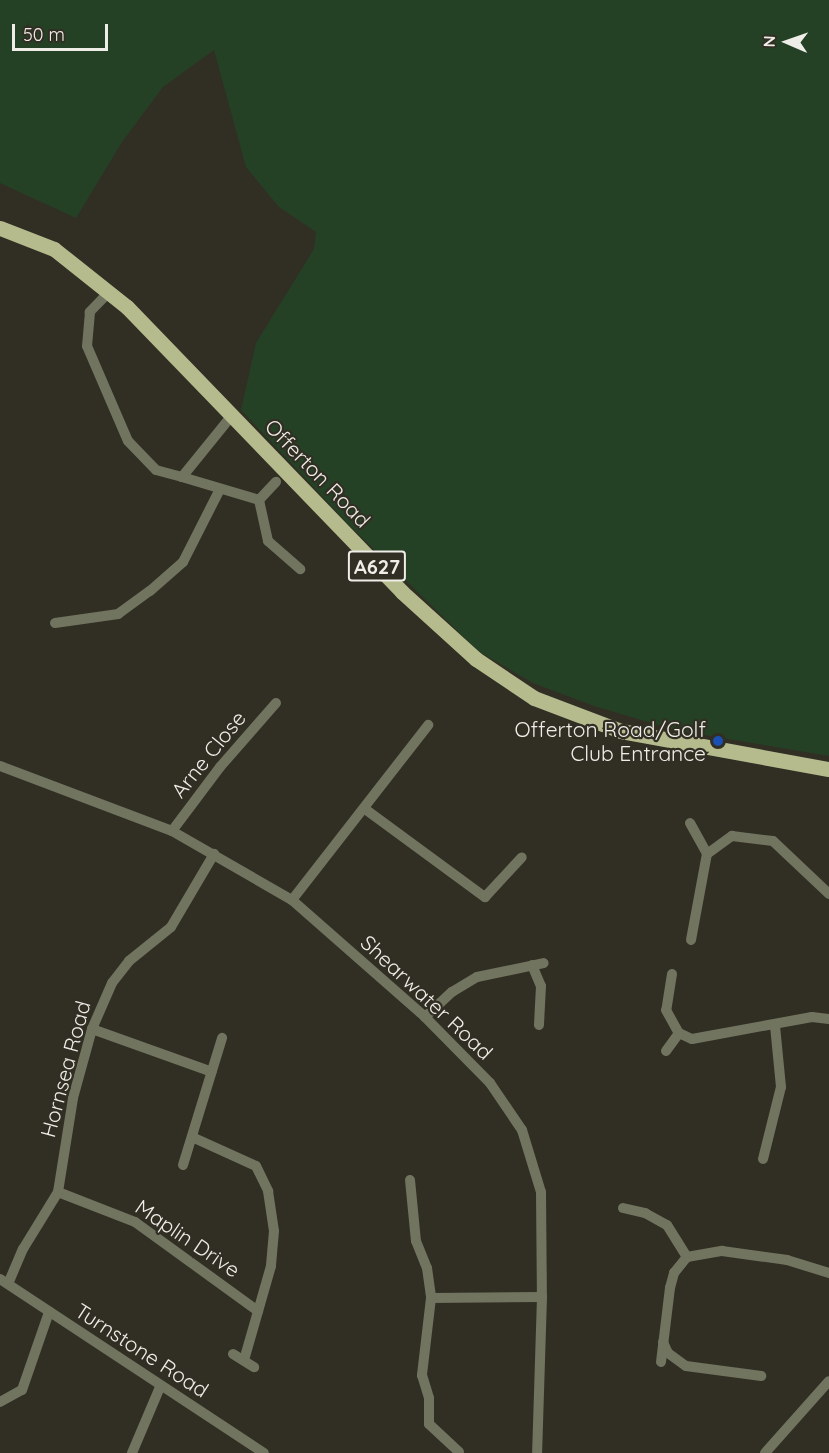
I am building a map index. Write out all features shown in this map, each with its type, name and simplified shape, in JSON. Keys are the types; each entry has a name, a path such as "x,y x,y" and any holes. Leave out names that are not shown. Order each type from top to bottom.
{"main road":[{"name":"Offerton Road","path":"0,228 54,249 109,292 233,414 402,592 476,659 534,698 621,731 829,769"}],"street":[{"path":"109,292 90,312 87,346 128,441 156,470 259,500"},
{"path":"182,477 233,414"},
{"path":"259,500 276,482"},
{"path":"55,622 118,614 150,591 183,562 220,489"},
{"path":"259,500 268,541 300,569"},
{"name":"Arne Close","path":"172,831 220,767 276,703"},
{"path":"292,900 365,809 428,725"},
{"name":"Shearwater Road","path":"0,766 172,831 292,900 425,1017 490,1083 522,1130 541,1192 542,1297 537,1453"},
{"path":"365,809 485,897 522,857"},
{"path":"690,823 695,837 708,854"},
{"path":"691,940 708,854 732,836 773,841 829,894"},
{"name":"Hornsea Road","path":"4,1281 58,1192 73,1098 92,1029 112,983 129,961 171,927 214,854"},
{"path":"425,1017 452,993 477,977 544,963"},
{"path":"532,965 541,986 539,1025"},
{"path":"672,974 666,1010 679,1033 692,1039 710,1039 812,1017 829,1019"},
{"path":"763,1159 781,1087 775,1026"},
{"path":"92,1029 212,1072"},
{"path":"666,1051 679,1033"},
{"path":"183,1165 222,1038"},
{"path":"192,1137 240,1157 256,1166 263,1176 274,1231 271,1266 244,1360"},
{"path":"410,1180 416,1241 427,1268 430,1298 422,1375 429,1398 429,1424 459,1452"},
{"name":"Maplin Drive","path":"58,1192 135,1222 258,1311"},
{"path":"623,1208 634,1214 655,1217 667,1225 687,1257"},
{"path":"661,1362 670,1288 674,1273 687,1257 704,1251 722,1251 787,1260 829,1273"},
{"name":"Turnstone Road","path":"4,1281 160,1387 264,1453"},
{"path":"430,1298 542,1297"},
{"path":"0,1402 22,1390 49,1312"},
{"path":"663,1342 668,1353 686,1366 761,1376"},
{"path":"233,1353 254,1366"},
{"path":"765,1453 829,1381"},
{"path":"132,1453 160,1387"},
{"path":"775,1444 783,1453"}],"green space":[{"path":"0,0 829,0 829,756 675,730 594,706 533,683 478,651 349,525 241,410 256,343 314,249 316,232 279,207 246,167 214,50 163,87 122,142 76,218 0,183"}],"place":[{"name":"Offerton Road/Golf Club Entrance","path":"718,741"}]}
